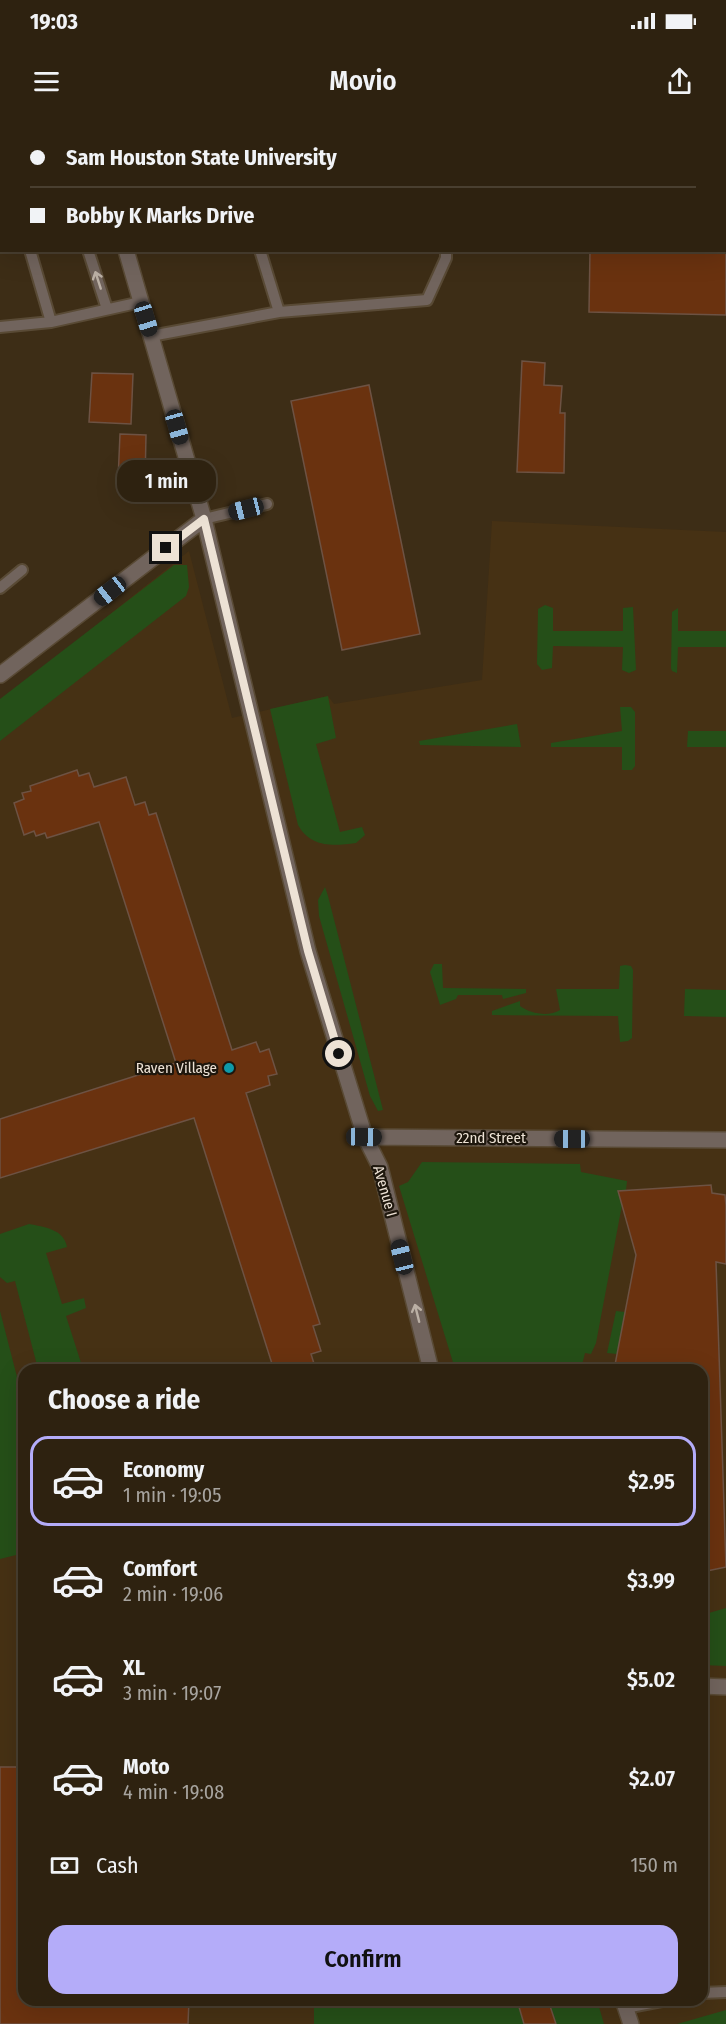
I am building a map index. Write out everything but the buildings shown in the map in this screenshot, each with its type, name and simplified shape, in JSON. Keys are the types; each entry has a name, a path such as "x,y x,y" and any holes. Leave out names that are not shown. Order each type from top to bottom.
{"street":[{"name":"Avenue I","path":"127,252 204,519 308,951 364,1137 380,1167 429,1364"},
{"path":"0,675 204,519"},
{"name":"22nd Street","path":"364,1137 726,1140"},
{"path":"708,1686 726,1687"},
{"path":"625,2006 631,2024"}],"lane":[{"path":"31,252 51,322"},
{"path":"89,252 107,309"},
{"path":"261,252 279,312"},
{"path":"151,336 279,312 427,300 446,258 446,252"},
{"path":"0,327 51,322 141,302"},
{"path":"204,519 267,504"},
{"path":"0,588 22,570"},
{"path":"708,1993 726,1992"}],"shaded area":[{"path":"492,521 726,532 726,2024 0,2024 0,702 189,551 232,718 328,696 334,704 482,680"}],"green space":[{"path":"174,565 187,565 189,587 186,596 0,741 0,699"},
{"path":"545,605 553,608 553,631 623,631 623,608 633,607 636,670 629,673 622,670 623,647 553,646 552,668 542,670 537,664 538,609"},
{"path":"678,608 678,631 726,631 726,647 678,647 677,673 671,668 672,612"},
{"path":"328,696 336,738 316,744 340,832 362,827 365,835 356,843 331,845 316,842 309,838 298,825 270,709"},
{"path":"620,707 631,707 635,712 635,766 632,770 622,770 622,747 551,747 551,743 622,731"},
{"path":"517,724 521,747 420,745 419,741"},
{"path":"688,731 726,731 726,747 687,747"},
{"path":"325,887 383,1110 378,1111 370,1096 319,916 318,900"},
{"path":"434,964 442,964 443,988 526,989 526,993 503,999 502,995 458,995 456,999 440,1005 430,972"},
{"path":"620,966 631,966 633,970 632,1038 628,1041 620,1042 618,1016 492,1015 492,1011 520,1001 520,1006 529,1011 540,1014 556,1012 560,1010 556,989 619,989"},
{"path":"685,989 726,990 726,1017 684,1016"},
{"path":"422,1162 580,1164 581,1172 627,1181 626,1190 619,1191 622,1205 596,1343 591,1354 585,1353 582,1364 453,1364 399,1186 408,1182"},
{"path":"29,1224 52,1230 62,1236 67,1247 46,1253 62,1304 84,1298 86,1308 66,1316 81,1364 37,1364 15,1281 7,1283 0,1277 0,1234"},
{"path":"0,1311 18,1381 18,1554 0,1559"},
{"path":"616,1311 625,1312 617,1354 607,1353"},
{"path":"726,1608 726,1666 708,1665 708,1613"},
{"path":"314,2006 519,2006 524,2024 314,2024"},
{"path":"551,2006 599,2006 604,2024 556,2024"},
{"path":"726,2010 726,2024 677,2024"}],"place":[{"name":"Raven Village","path":"229,1068"}],"route":[{"path":"166,548 204,519 308,951 339,1054"}]}
